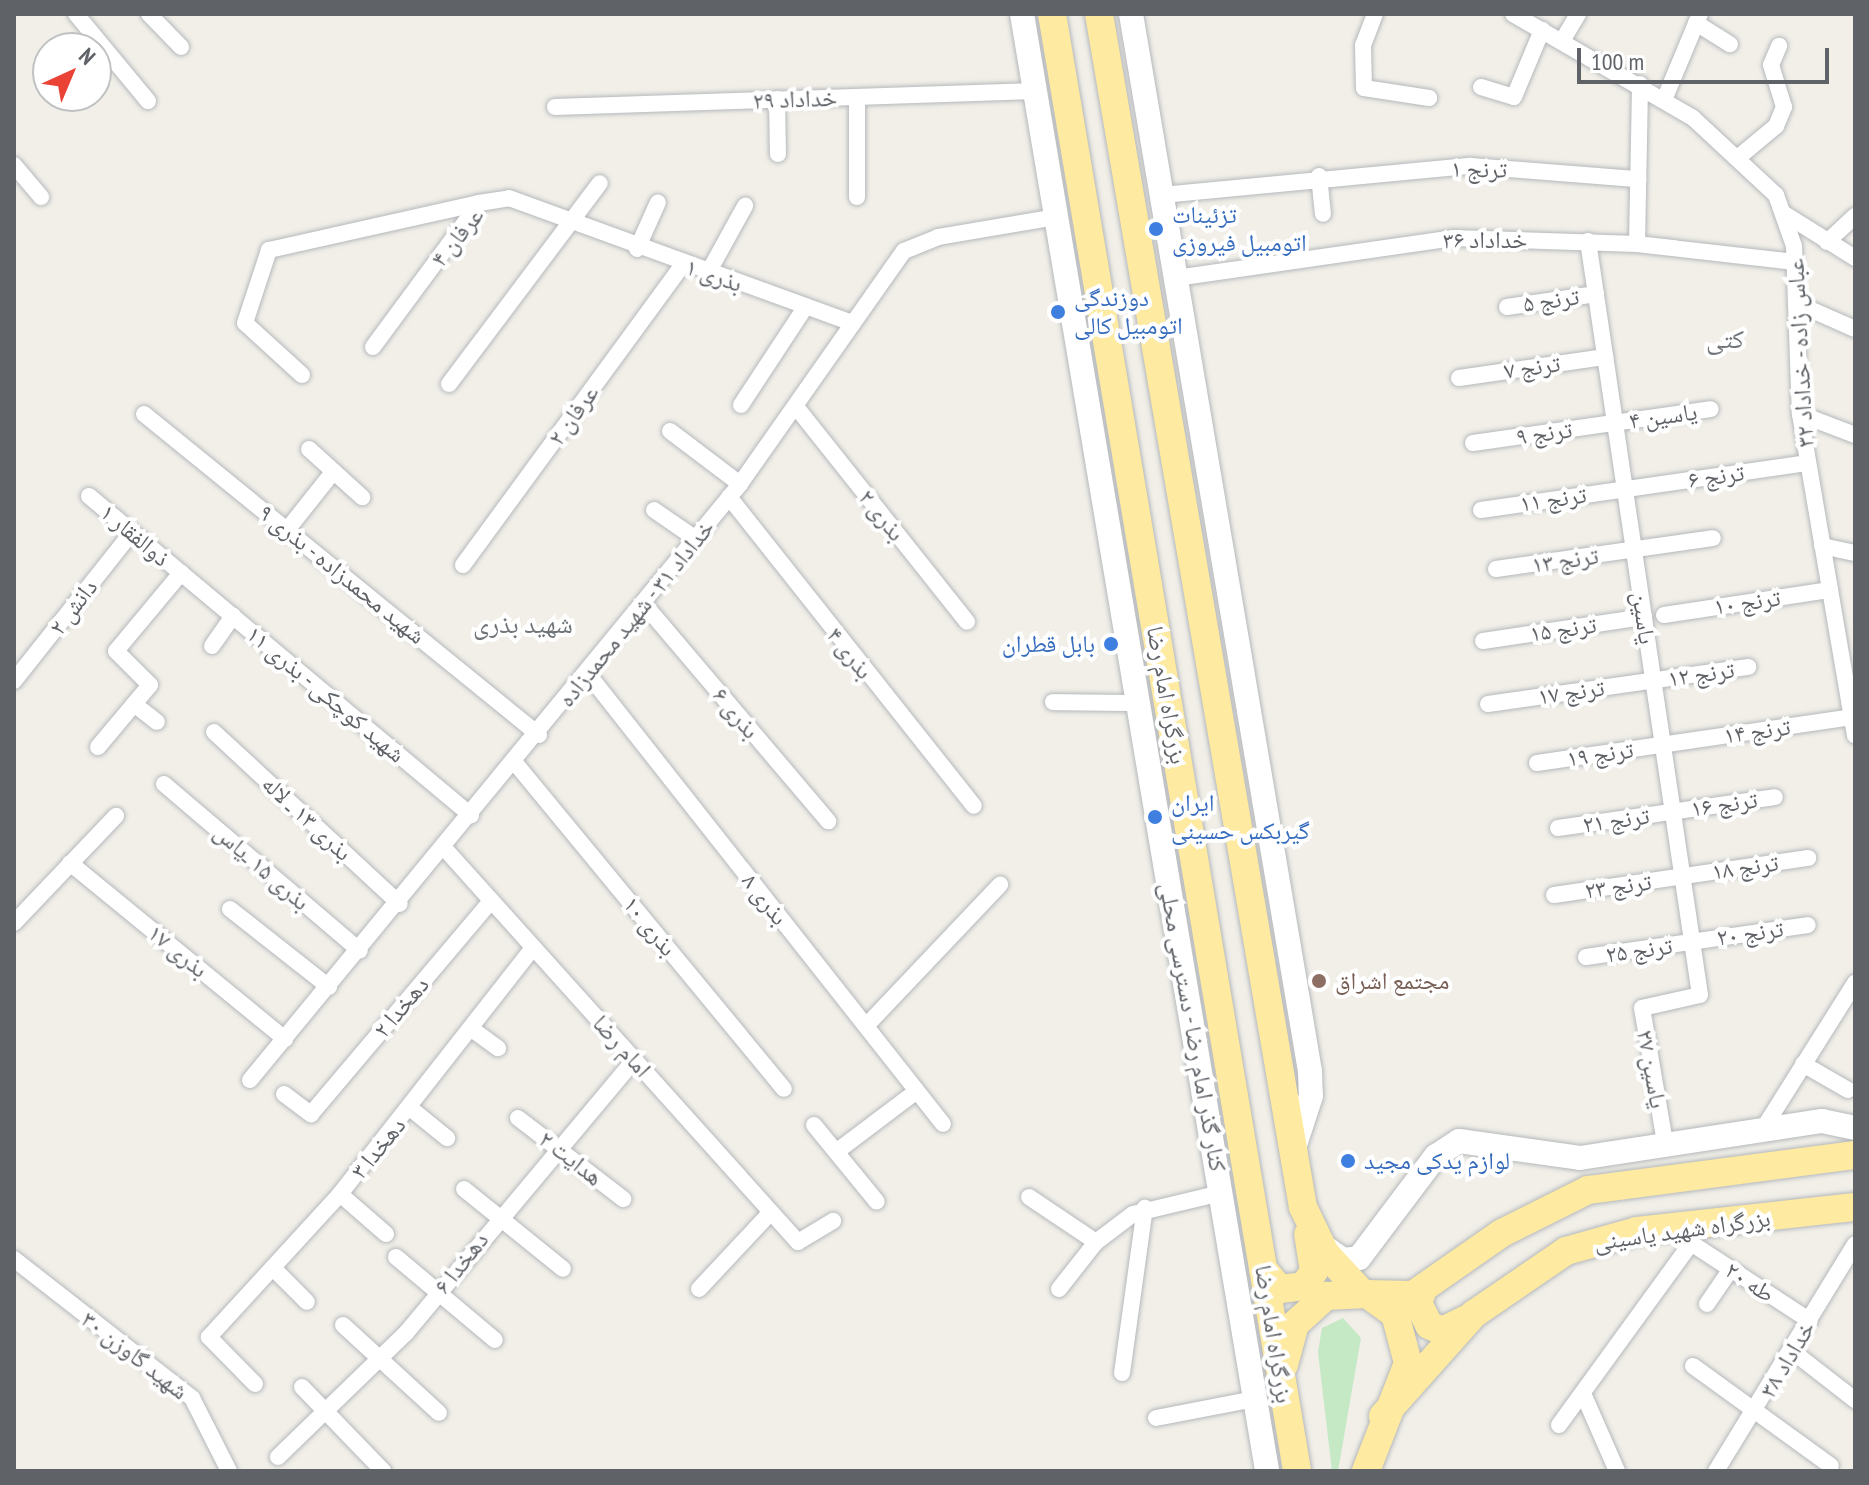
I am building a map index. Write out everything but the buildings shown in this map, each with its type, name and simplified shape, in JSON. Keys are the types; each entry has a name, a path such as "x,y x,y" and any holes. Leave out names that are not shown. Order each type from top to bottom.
{"highway":[{"name":"بزرگراه امام رضا","path":"1052,14 1297,1471"},
{"name":"بزرگراه امام رضا","path":"1099,14 1303,1208 1318,1241 1364,1294 1395,1314 1409,1346 1402,1379 1383,1416"},
{"path":"1282,1383 1285,1350 1303,1312 1326,1296 1364,1294 1399,1298 1423,1289 1502,1233 1588,1190 1855,1155"},
{"name":"بزرگراه شهید یاسینی","path":"1383,1416 1474,1314 1548,1260 1588,1242 1855,1207"},
{"path":"1263,1269 1286,1290 1312,1276 1303,1208"},
{"path":"1423,1289 1420,1311 1437,1330 1474,1314"},
{"path":"1366,1471 1383,1416"}],"main road":[{"name":"کنار گذر امام رضا - دسترسی محلی","path":"1022,14 1267,1471"},
{"path":"1110,84 1121,14"},
{"path":"1131,14 1312,1084 1292,1154"},
{"path":"1056,217 1085,210"},
{"path":"1114,558 1130,476"},
{"path":"1211,680 1261,782"},
{"path":"1172,903 1212,966"},
{"path":"1318,1241 1354,1261 1436,1156 1459,1141 1580,1158 1822,1121 1855,1128"},
{"path":"1580,1158 1588,1190"}],"street":[{"path":"76,14 148,101"},
{"path":"149,14 181,47"},
{"path":"1375,14 1363,45 1364,88 1429,98"},
{"name":"عباس زاده - خداداد ۳۲","path":"1513,14 1640,84 1740,156 1783,213 1795,262 1800,414 1855,735"},
{"path":"1562,41 1578,14"},
{"path":"1664,100 1698,18 1730,44"},
{"path":"1481,87 1514,97 1542,30"},
{"path":"1740,156 1776,126 1784,107 1771,65 1779,46"},
{"path":"1637,244 1640,84"},
{"name":"خداداد ۲۹","path":"555,107 1035,91"},
{"path":"857,97 857,197"},
{"path":"777,99 778,154"},
{"path":"14,165 41,197"},
{"name":"ترنج ۱","path":"1162,195 1319,176 1471,166 1638,179"},
{"path":"1319,176 1323,214"},
{"path":"449,384 574,225 600,183"},
{"name":"عرفان ۴","path":"373,347 479,203 509,198 574,225"},
{"path":"637,249 658,202"},
{"path":"302,375 245,323 269,250 479,203"},
{"path":"708,273 745,206"},
{"path":"1783,213 1855,258"},
{"path":"1827,242 1855,216"},
{"name":"خداداد ۳۱ - شهید محمدزاده","path":"250,1080 446,850 471,815 516,764 735,490 797,408 904,251 938,237 1056,217"},
{"name":"بذری ۱","path":"574,225 853,323"},
{"name":"خداداد ۳۶","path":"1176,278 1453,238 1637,244 1795,262"},
{"name":"یاسین","path":"1588,241 1700,995"},
{"name":"عرفان ۲","path":"463,565 683,264"},
{"name":"ترنج ۵","path":"1507,307 1596,294"},
{"path":"1796,303 1855,329"},
{"path":"741,405 806,306"},
{"name":"ترنج ۷","path":"1459,378 1605,357"},
{"name":"بذری ۲","path":"797,408 967,622"},
{"name":"یاسین ۴","path":"1615,423 1711,409"},
{"name":"شهید محمدزاده - بذری ۹","path":"144,414 539,735"},
{"path":"1800,414 1855,435"},
{"name":"ترنج ۹","path":"1473,443 1615,423"},
{"name":"بذری ۴","path":"670,431 735,490 974,806"},
{"path":"309,449 362,497"},
{"name":"ترنج ۶","path":"1625,489 1807,463"},
{"path":"287,530 334,471"},
{"name":"ترنج ۱۱","path":"1481,510 1625,489"},
{"name":"ذوالفقار ۱","path":"89,496 181,573"},
{"path":"654,510 696,539"},
{"name":"دانش ۲","path":"14,681 132,532"},
{"name":"ترنج ۱۳","path":"1496,569 1713,538"},
{"path":"1822,546 1855,553"},
{"path":"98,747 150,685 116,651 181,573"},
{"name":"شهید کوچکی - بذری ۱۱","path":"181,573 471,815"},
{"name":"ترنج ۱۰","path":"1664,615 1830,590"},
{"name":"بذری ۶","path":"644,604 828,821"},
{"path":"212,646 233,616"},
{"name":"ترنج ۱۵","path":"1483,641 1644,617"},
{"path":"1836,627 1855,632"},
{"name":"ترنج ۱۲","path":"1654,680 1748,667"},
{"name":"بذری ۸","path":"588,674 943,1124"},
{"name":"ترنج ۱۷","path":"1488,704 1654,680"},
{"path":"1053,702 1138,703"},
{"path":"134,704 157,722"},
{"name":"ترنج ۱۴","path":"1663,745 1852,717"},
{"name":"بذری ۱۳ ـ لاله","path":"214,732 400,904"},
{"name":"ترنج ۱۹","path":"1537,763 1663,745"},
{"name":"بذری ۱۰","path":"516,764 784,1089"},
{"name":"بذری ۱۵ ـ‌یاس","path":"164,784 360,951"},
{"name":"ترنج ۱۶","path":"1673,811 1775,797"},
{"name":"ترنج ۲۱","path":"1558,828 1673,811"},
{"path":"15,921 116,816"},
{"name":"امام رضا","path":"446,850 798,1242 833,1221"},
{"name":"ترنج ۱۸","path":"1683,876 1808,858"},
{"name":"بذری ۱۷","path":"70,863 285,1039"},
{"name":"ترنج ۲۳","path":"1554,895 1683,876"},
{"path":"866,1026 1000,885"},
{"name":"دهخدا ۲","path":"284,1094 311,1114 491,901"},
{"path":"230,909 329,987"},
{"name":"ترنج ۲۰","path":"1692,942 1808,925"},
{"name":"ترنج ۲۵","path":"1586,957 1692,942"},
{"name":"دهخدا ۳","path":"255,1384 209,1337 275,1270 340,1194 473,1030 533,948"},
{"path":"1763,1129 1855,983"},
{"name":"یاسین ۲۷","path":"1665,1143 1642,1008 1700,995"},
{"path":"473,1030 498,1048"},
{"name":"دهخدا ۶","path":"278,1457 379,1360 556,1147 634,1060"},
{"path":"1803,1064 1848,1090"},
{"path":"836,1152 917,1091"},
{"path":"410,1108 447,1138"},
{"name":"هدایت ۲","path":"518,1118 623,1199"},
{"path":"814,1125 877,1202"},
{"path":"464,1189 563,1269"},
{"path":"1059,1289 1096,1242 1145,1208 1221,1193"},
{"path":"340,1194 386,1234"},
{"path":"1029,1197 1096,1242"},
{"path":"1122,1373 1145,1208"},
{"path":"699,1289 771,1212"},
{"name":"طه ۲۰","path":"1585,1398 1691,1243 1810,1321"},
{"name":"خداداد ۳۸","path":"1716,1471 1855,1244"},
{"path":"396,1257 495,1340"},
{"name":"شهید گاوزن ۳۰","path":"14,1259 192,1398 229,1471"},
{"path":"1707,1304 1731,1269"},
{"path":"275,1270 307,1302"},
{"path":"343,1325 439,1413"},
{"path":"1792,1351 1855,1400"},
{"path":"1693,1366 1758,1407 1831,1466"},
{"path":"302,1387 383,1471"},
{"path":"1559,1425 1585,1398 1617,1471"},
{"path":"1156,1418 1255,1399"}],"green space":[{"path":"1343,1318 1361,1338 1338,1471 1332,1471 1318,1352 1322,1328"}],"place":[{"name":"تزئینات اتومبیل فیروزی","path":"1156,229"},
{"name":"دوزندگی اتومبیل کالی","path":"1058,312"},
{"name":"بابل قطران","path":"1111,644"},
{"name":"ایران گیربکس حسینی","path":"1155,817"},
{"name":"مجتمع اشراق","path":"1319,981"},
{"name":"لوازم یدکی مجید","path":"1348,1161"}],"district":[{"name":"کتی","path":"1725,339"},
{"name":"شهید بذری","path":"523,624"}]}
